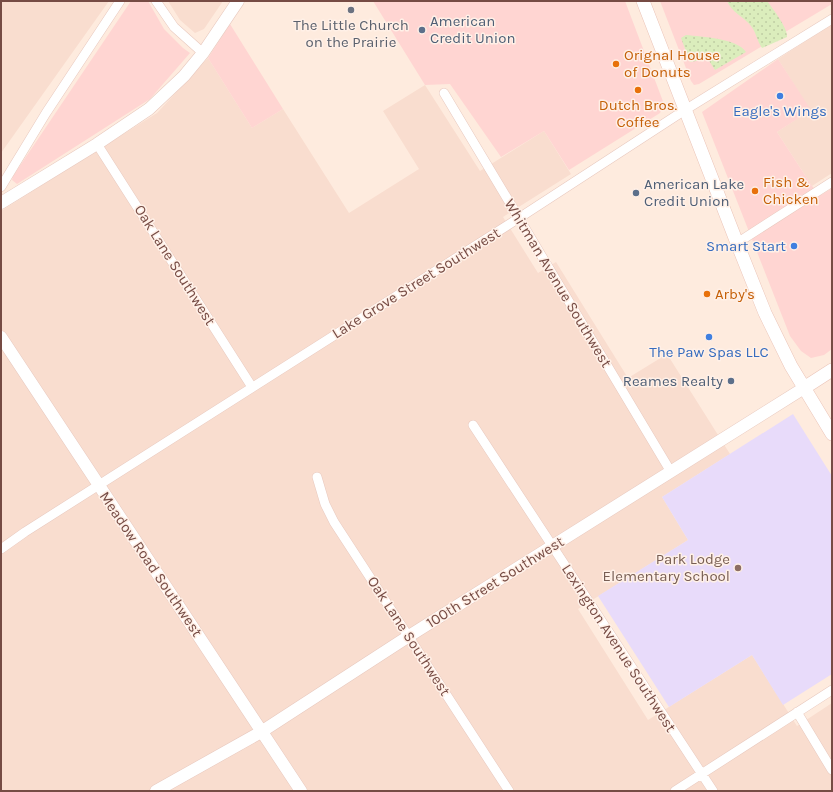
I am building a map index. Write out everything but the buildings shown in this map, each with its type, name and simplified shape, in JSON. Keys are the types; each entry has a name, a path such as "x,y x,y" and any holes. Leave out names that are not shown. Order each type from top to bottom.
{"main road":[{"path":"643,1 736,243 773,330 791,366 832,434"},
{"name":"100th Street Southwest","path":"804,388 832,370"}],"street":[{"path":"1,187 46,113 120,1"},
{"path":"156,1 174,27 203,53"},
{"path":"1,203 97,144 150,109 184,76 203,53 238,1"},
{"name":"Lake Grove Street Southwest","path":"1,549 25,532 519,218 685,110 832,19"},
{"name":"Whitman Avenue Southwest","path":"444,93 671,472"},
{"name":"Oak Lane Southwest","path":"97,144 252,387"},
{"path":"736,243 832,182"},
{"name":"Meadow Road Southwest","path":"1,336 98,486 216,661 300,791"},
{"name":"100th Street Southwest","path":"156,791 261,732 409,636 804,388"},
{"name":"Lexington Avenue Southwest","path":"473,425 713,791"},
{"name":"Oak Lane Southwest","path":"318,477 321,495 329,513 509,791"},
{"path":"675,791 832,690"},
{"path":"797,712 832,770"}],"shaded area":[{"path":"1,1 109,1 1,153"},
{"path":"131,1 148,1 164,29 190,53 150,99 17,184 12,180 13,176"},
{"path":"168,1 223,1 204,29 195,33 180,20"},
{"path":"373,1 625,1 664,104 660,113 569,170 544,131 501,157 450,84 425,85"},
{"path":"660,1 832,1 832,4 699,84 694,85 691,81"},
{"path":"230,24 283,109 252,128 208,58"},
{"path":"832,24 832,173 812,186 777,132 810,110 778,59"},
{"path":"208,58 252,128 283,109 349,213 419,169 383,111 425,85 480,171 544,131 571,174 503,217 538,273 556,262 628,378 667,354 730,454 662,497 688,540 578,609 648,720 752,655 797,726 832,703 832,791 1,791 1,211 157,113"},
{"path":"778,59 811,110 777,132 812,186 821,195 832,188 832,349 824,355 811,358 801,351 790,336 702,112"},
{"name":"Park Lodge Elementary School","path":"793,414 832,476 832,674 783,705 752,655 669,707 598,596 688,540 662,497"}],"green space":[{"path":"727,1 767,1 783,24 787,37 762,48 751,26 732,9"},
{"path":"686,35 727,41 741,47 746,52 715,70 708,59 690,62 681,38"}],"place":[{"name":"The Little Church on the Prairie","path":"351,10"},
{"name":"American Credit Union","path":"422,30"},
{"name":"Orignal House of Donuts","path":"616,64"},
{"name":"Dutch Bros. Coffee","path":"638,90"},
{"name":"Eagle's Wings","path":"780,96"},
{"name":"Fish & Chicken","path":"755,191"},
{"name":"American Lake Credit Union","path":"636,193"},
{"name":"Smart Start","path":"794,246"},
{"name":"Arby's","path":"707,294"},
{"name":"The Paw Spas LLC","path":"709,337"},
{"name":"Reames Realty","path":"731,381"},
{"name":"Park Lodge Elementary School","path":"738,568"}]}
